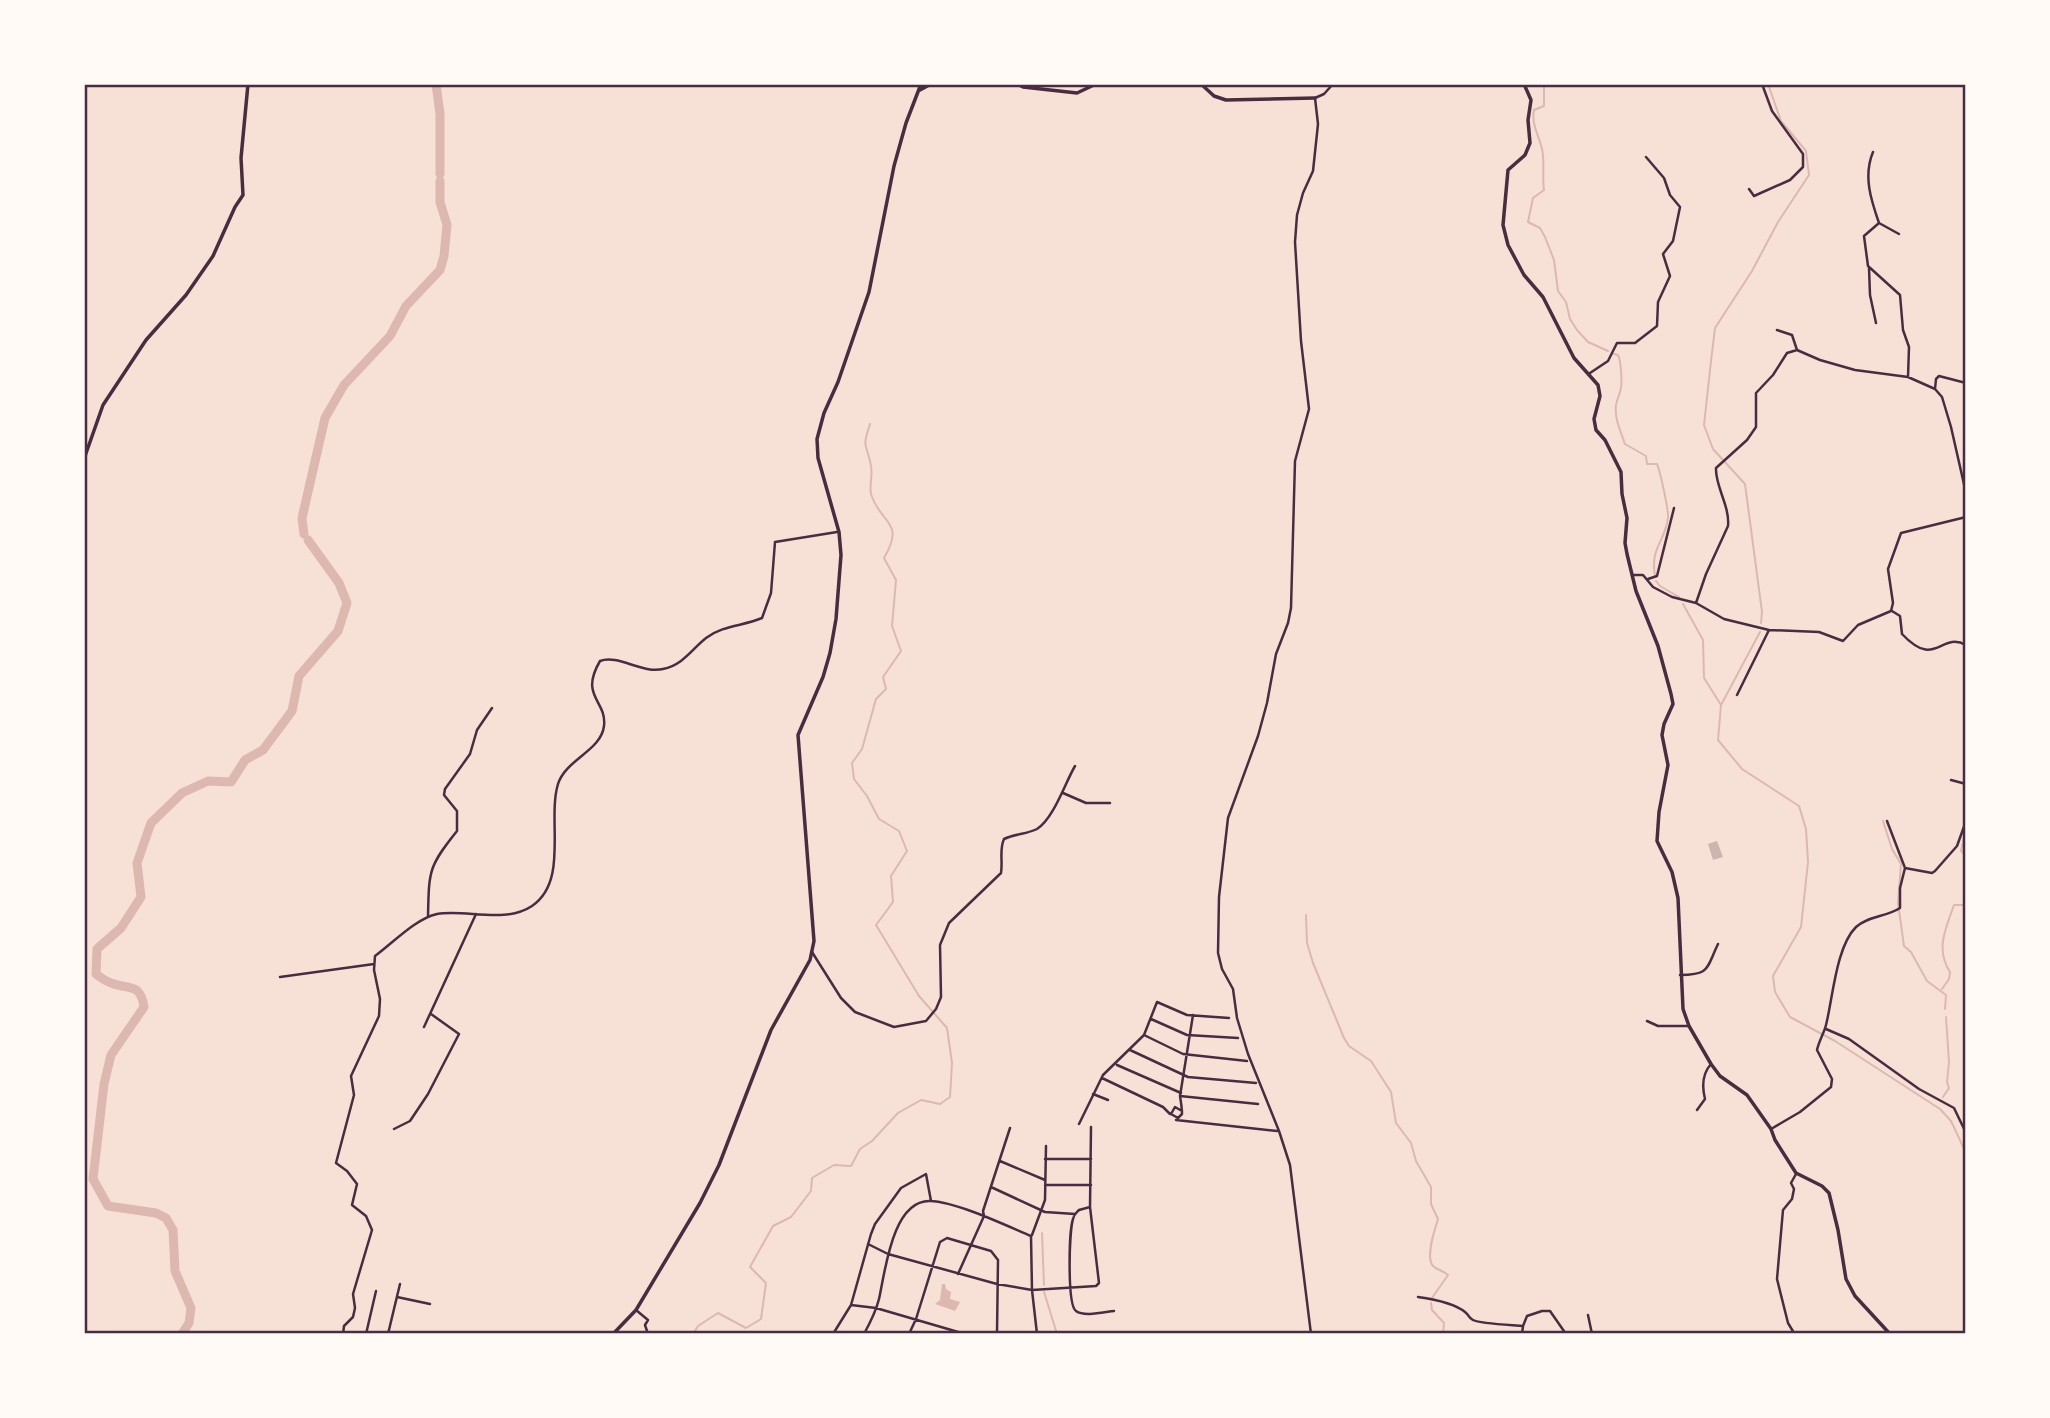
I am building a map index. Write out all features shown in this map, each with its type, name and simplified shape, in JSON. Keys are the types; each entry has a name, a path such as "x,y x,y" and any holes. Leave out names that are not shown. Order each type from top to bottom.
{"street":[{"path":"84,459 103,405 146,340 186,295 213,256 243,195 241,158 248,84"},
{"path":"613,1334 636,1310 700,1203 719,1165 771,1030 810,960 814,941 798,735 823,677 830,653 839,588 839,532 818,458 817,439 869,292 894,166 921,84"},
{"path":"918,91 931,84"},
{"path":"1017,84 1077,93 1096,84"},
{"path":"1201,84 1214,96 1226,100 1315,98 1333,84"},
{"path":"1524,84 1531,100 1528,120 1530,144 1525,155 1508,170 1503,225 1508,245 1524,275 1543,298 1574,358 1598,386 1600,396 1594,419 1596,430 1605,440 1621,472 1627,518 1625,543 1636,591 1658,646 1673,704 1662,735 1668,765 1659,812 1657,841 1672,872 1678,898 1683,1009 1689,1026 1711,1065 1720,1076 1747,1095 1771,1129 1796,1174 1822,1186 1829,1193 1846,1279 1854,1296 1890,1334"},
{"path":"1749,189 1754,196 1790,180 1802,167 1803,154 1772,111 1762,84"},
{"path":"1311,1334 1290,1165 1248,1054 1237,1018 1233,989 1219,962 1220,897 1228,818 1258,736 1276,654 1291,608 1295,461 1309,409 1301,341 1295,242 1297,215 1313,171 1318,124 1315,98"},
{"path":"1873,152 1869,162 1868,187 1878,223 1899,234"},
{"path":"1587,375 1608,361 1617,343 1635,343 1657,326 1658,303 1670,276 1663,254 1673,241 1680,207 1670,195 1664,178 1646,156"},
{"path":"1876,323 1870,295 1864,236 1878,223"},
{"path":"1868,266 1900,295 1903,330 1909,347 1908,377"},
{"path":"1777,330 1792,335 1797,350"},
{"path":"1696,603 1728,526 1716,468 1747,440 1756,428 1756,393 1773,375 1787,353 1797,350 1855,370 1908,377 1935,389 1942,397 1951,427 1966,493"},
{"path":"1935,389 1936,379 1940,376 1966,383"},
{"path":"1657,576 1674,508"},
{"path":"84,512 84,540"},
{"path":"1891,611 1893,603 1888,569 1901,533 1966,517"},
{"path":"343,1334 344,1326 353,1317 353,1294 372,1230 366,1216 352,1205 357,1184 336,1163 354,1095 351,1076 379,1016 380,999 374,964 376,956 428,917 438,914 511,913 527,909 541,897 553,867 558,784 576,759 599,740 604,726 592,684 600,661 617,660 652,670 666,669 687,657 714,633 758,620 765,614 771,593 775,542 839,532"},
{"path":"1634,576 1643,575 1653,587 1672,597 1696,603 1724,619 1769,630 1819,632 1843,641 1858,625 1891,611"},
{"path":"1648,579 1663,577"},
{"path":"1891,611 1900,616 1902,635 1919,649 1929,652 1956,642 1966,645"},
{"path":"1737,695 1769,630"},
{"path":"428,917 428,876 436,857 457,831 457,811 444,795 445,789 470,754 477,730 492,708"},
{"path":"812,951 841,998 855,1012 894,1027 926,1021 941,997 940,945 949,923 1001,873 1000,847 1004,839 1043,824 1063,793 1064,784 1075,766"},
{"path":"1951,780 1966,784"},
{"path":"1063,793 1086,803 1110,803"},
{"path":"1771,1129 1800,1112 1831,1087 1832,1079 1817,1050 1825,1030 1845,942 1856,927 1866,920 1884,917 1900,908 1900,888 1905,868 1888,821"},
{"path":"1905,868 1932,873 1935,871 1957,846 1966,821"},
{"path":"424,1027 477,914"},
{"path":"1680,975 1700,975 1704,972 1718,944"},
{"path":"280,977 374,964"},
{"path":"1079,1124 1102,1078 1144,1035 1157,1002 1193,1015 1229,1018"},
{"path":"394,1129 410,1121 428,1094 459,1034 431,1014"},
{"path":"1173,1117 1178,1118 1182,1112 1181,1095 1193,1015"},
{"path":"1151,1019 1190,1035 1238,1038"},
{"path":"1647,1021 1658,1026 1689,1026"},
{"path":"1825,1030 1849,1039 1919,1089 1954,1108 1966,1133"},
{"path":"1144,1035 1187,1055 1247,1061"},
{"path":"1130,1050 1184,1075 1256,1083"},
{"path":"1115,1064 1181,1095 1258,1104"},
{"path":"1697,1110 1705,1099 1701,1085 1706,1069 1711,1065"},
{"path":"1102,1078 1163,1107 1183,1122 1279,1131"},
{"path":"1093,1094 1108,1100"},
{"path":"1173,1117 1173,1108 1181,1095"},
{"path":"1173,1108 1180,1108 1190,1121"},
{"path":"868,1244 888,1254 998,1284 1032,1290 1096,1286 1099,1283 1090,1207 1091,1127"},
{"path":"958,1274 984,1216 983,1211 1010,1128"},
{"path":"1037,1334 1032,1290 1031,1236 1045,1200 1046,1146"},
{"path":"1045,1159 1091,1160"},
{"path":"1000,1161 1045,1183 1091,1185"},
{"path":"833,1334 851,1305 870,1234 886,1206 903,1186 926,1174 931,1201"},
{"path":"1796,1174 1791,1183 1794,1189 1792,1199 1783,1210 1777,1279 1788,1323 1793,1333 1804,1334"},
{"path":"991,1187 1041,1210 1076,1214"},
{"path":"864,1334 876,1308 888,1254 903,1216 918,1204 931,1201 984,1216 1031,1236"},
{"path":"1090,1207 1079,1210 1072,1220 1072,1306 1077,1312 1114,1311"},
{"path":"909,1334 942,1239 947,1238 994,1254 998,1260 998,1334"},
{"path":"388,1334 400,1284"},
{"path":"366,1334 376,1291"},
{"path":"397,1297 430,1304"},
{"path":"1418,1297 1464,1311 1478,1322 1523,1326"},
{"path":"851,1305 876,1308 965,1334"},
{"path":"636,1310 648,1320 645,1325 648,1334"},
{"path":"1522,1334 1527,1316 1542,1311 1550,1311 1566,1334"},
{"path":"1588,1315 1592,1334"},
{"path":"937,1334 940,1327"}],"shaded area":[{"path":"942,1284 951,1292 950,1299 960,1302 955,1311 935,1304 940,1300"}],"building":[{"path":"1717,841 1723,857 1713,860 1708,844"}],"waterway":[{"path":"436,84 440,114 440,174"},
{"path":"1544,84 1544,106 1534,110 1533,115 1543,154 1544,190 1533,198 1528,222 1540,228 1545,237 1554,260 1558,291 1566,302 1570,319 1588,342 1608,351"},
{"path":"1761,623 1762,612 1745,484 1713,449 1704,425 1715,328 1809,175 1806,151 1781,121 1768,84"},
{"path":"304,534 302,518 325,418 344,385 390,336 406,306 440,270 447,225 440,202 440,181"},
{"path":"1614,354 1618,355 1621,371 1621,388 1616,403 1620,430 1625,444 1646,456 1647,464 1657,464 1666,500 1668,518 1654,558 1655,576"},
{"path":"693,1334 698,1326 718,1313 746,1328 761,1319 766,1283 750,1267 773,1226 791,1217 811,1191 812,1178 834,1165 851,1166 860,1149 872,1141 898,1113 921,1100 940,1104 950,1097 952,1063 947,1028 919,996 876,925 893,902 891,876 907,851 899,831 879,819 854,779 852,763 862,749 876,699 886,689 883,677 901,651 892,626 896,580 884,558 893,537 892,529 871,494 871,469 865,443 870,424"},
{"path":"182,1334 189,1323 191,1308 175,1271 173,1230 166,1218 156,1213 108,1206 93,1179 104,1084 111,1055 144,1007 137,990 109,982 96,974 97,949 121,928 141,897 137,863 151,823 182,793 208,781 231,782 245,760 263,750 292,711 299,676 338,631 347,603 339,583 308,540"},
{"path":"1656,581 1679,597"},
{"path":"1683,604 1703,640 1704,678 1721,705"},
{"path":"1760,632 1721,705 1718,740 1742,769 1799,806 1806,829 1808,862 1801,927 1773,976 1775,992 1790,1017 1835,1041 1940,1109 1951,1121 1966,1153"},
{"path":"1883,821 1892,849 1901,864 1898,903 1904,946 1911,952 1927,981 1946,995 1945,1009"},
{"path":"1966,828 1961,851 1966,856"},
{"path":"1942,989 1950,972 1943,955 1945,930 1954,905 1963,905 1966,902"},
{"path":"1306,915 1307,943 1313,963 1344,1038 1349,1046 1371,1061 1391,1092 1396,1123 1411,1143 1416,1161 1431,1187 1431,1204 1438,1219 1431,1243 1431,1262 1448,1275 1432,1298"},
{"path":"1943,1097 1949,1088 1946,1017"},
{"path":"1042,1233 1044,1285"},
{"path":"1044,1292 1057,1334"},
{"path":"1431,1303 1432,1310 1444,1323 1443,1334"}]}
